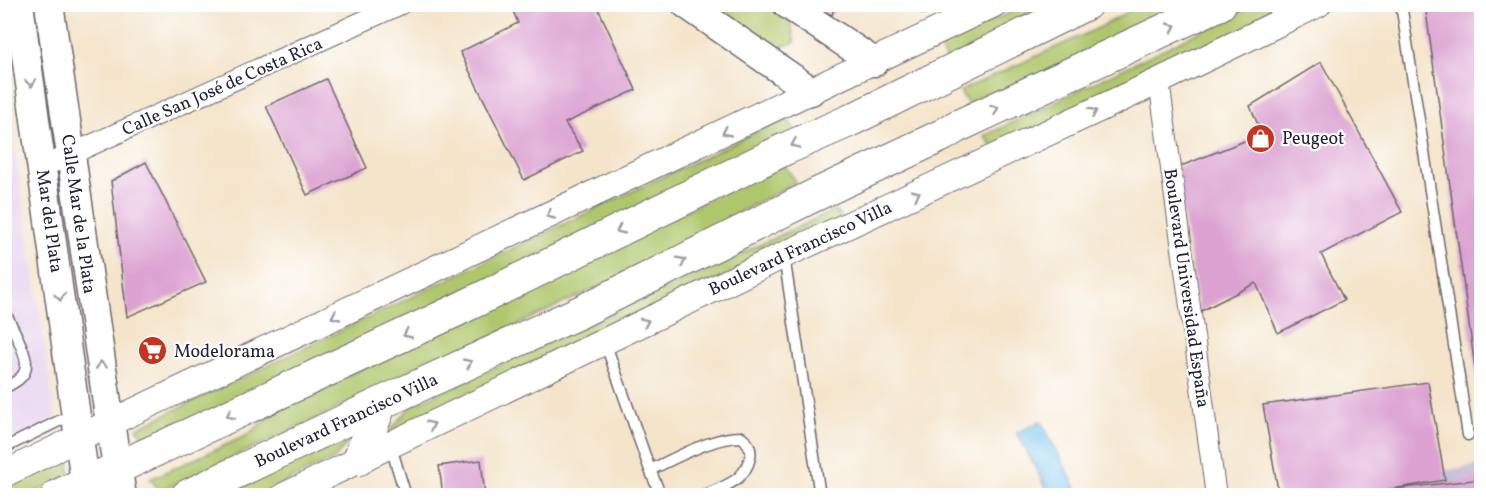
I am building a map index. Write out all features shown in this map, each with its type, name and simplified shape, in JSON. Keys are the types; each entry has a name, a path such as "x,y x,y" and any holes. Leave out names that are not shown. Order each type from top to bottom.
{"main road":[{"name":"Calle Mar de la Plata","path":"49,4 120,481"},
{"path":"686,4 811,91"},
{"path":"787,4 874,62"},
{"path":"57,495 120,481 455,311 1086,4"},
{"name":"Boulevard Francisco Villa","path":"187,495 580,312 956,127 1220,4"},
{"name":"Mar del Plata","path":"18,25 43,167 86,489"},
{"path":"359,459 381,403"}],"street":[{"name":"Calle San José de Costa Rica","path":"43,167 401,4"},
{"path":"4,474 78,425 110,423 994,4"},
{"name":"Boulevard Francisco Villa","path":"284,495 784,255 1160,81 1318,4"},
{"name":"Boulevard Universidad España","path":"1160,81 1215,495"}],"lane":[{"path":"1401,4 1468,435"},
{"path":"784,255 820,495"},
{"path":"4,310 25,355 26,364 22,376 4,387"},
{"path":"605,342 661,495"},
{"path":"4,448 78,425"},
{"path":"650,470 729,436 742,437 748,443 751,453 747,468 741,477 704,495"},
{"path":"390,444 406,495"}],"shaded area":[{"path":"4,77 56,420 4,446"},
{"path":"1481,465 1481,495 1290,495"}],"green space":[{"path":"706,5 767,5 790,20 795,42 773,50"},
{"path":"1027,5 1066,5 946,60 939,45"},
{"path":"1140,5 1199,5 973,112 960,91 1105,25"},
{"path":"1255,5 1296,5 998,152 984,136"},
{"path":"786,118 797,132 147,442 137,428"},
{"path":"783,163 796,182 628,273 160,491 150,479 246,436 279,409"},
{"path":"835,210 843,219 382,440 411,406"},
{"path":"360,429 335,458 259,495 222,496"},
{"path":"69,456 70,477 29,495 5,496 5,488"}],"water":[{"path":"1041,421 1076,488 1062,495 1050,495 1017,433"}],"building":[{"path":"510,4 596,4 636,90 565,123 583,151 524,180 460,52 518,23"},
{"path":"810,4 836,4 832,15"},
{"path":"900,4 928,4 924,14"},
{"path":"1425,4 1482,4 1482,13 1479,13 1482,32 1482,404 1480,404"},
{"path":"1321,62 1402,212 1321,254 1344,300 1278,333 1256,283 1199,312 1176,168 1262,134 1250,106"},
{"path":"326,79 367,168 307,195 266,106"},
{"path":"146,162 206,282 127,317 111,181"},
{"path":"1428,382 1445,480 1386,490 1482,479 1482,496 1279,496 1263,405"},
{"path":"481,460 485,496 443,496 439,466"}],"place":[{"name":"Peugeot","path":"1261,138"},
{"name":"Modelorama","path":"153,351"}]}
